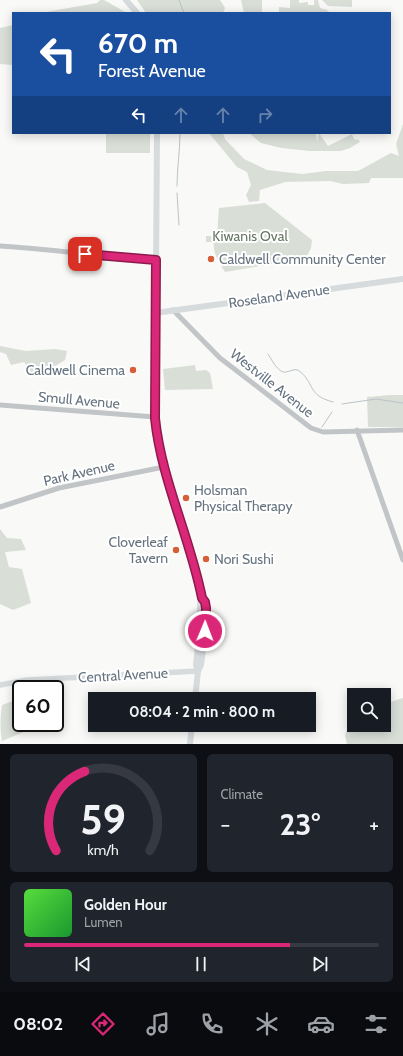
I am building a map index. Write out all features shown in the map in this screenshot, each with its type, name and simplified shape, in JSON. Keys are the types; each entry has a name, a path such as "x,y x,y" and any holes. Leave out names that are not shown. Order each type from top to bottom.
{"main road":[{"path":"126,0 136,12"},
{"path":"157,134 155,418 164,467 206,608 206,628 196,692"},
{"name":"Roseland Avenue","path":"155,313 403,279"},
{"name":"Central Avenue","path":"0,685 27,680 198,671"},
{"path":"190,744 191,732"}],"street":[{"path":"0,246 156,260"},
{"name":"Westville Avenue","path":"173,310 226,362 311,428 323,432 403,430"},
{"name":"Smull Avenue","path":"0,405 155,418"},
{"path":"357,430 403,560"},
{"name":"Park Avenue","path":"0,507 59,488 164,467"}],"green space":[{"path":"100,0 104,0 125,12 46,12 97,3"},
{"path":"137,0 220,0 225,8 223,12 145,12"},
{"path":"241,0 262,0 262,12 244,12"},
{"path":"290,0 299,0 299,3 308,2 308,5 314,5 314,0 318,0 320,8 329,12 279,12 279,7 290,8"},
{"path":"322,0 352,0 352,7 328,6"},
{"path":"12,25 12,65 0,64 0,28"},
{"path":"403,124 403,178 371,178 369,183 343,184 330,181 285,182 260,190 259,201 249,202 246,195 251,185 247,172 237,167 210,134 223,134 225,139 244,159 267,170 302,174 326,171 358,171 391,153 399,156 396,144"},
{"path":"106,134 150,134 150,153 106,153"},
{"path":"250,134 316,134 317,141 320,134 328,146 353,134 352,135 355,140 358,139 360,142 341,151 310,151 281,148 261,143"},
{"name":"Kiwanis Oval","path":"265,203 312,240 311,248 306,258 225,272 215,254 214,242 206,242 206,236 217,236 219,208"},
{"path":"0,346 26,351 55,349 67,351 65,360 55,366 45,366 39,375 32,373 24,362 11,365 6,354 0,352"},
{"path":"195,365 196,371 206,370 210,373 213,389 165,390 163,369"},
{"path":"403,395 403,427 368,427 367,397"},
{"path":"0,529 7,538 21,539 26,550 5,552 9,567 22,569 31,603 13,610 0,604"},
{"path":"403,698 403,744 347,744 345,735 347,730 347,732 391,732 391,702"},
{"path":"12,701 12,732 24,732 2,741 0,723 2,705"}],"waterway":[{"path":"179,0 184,12"},
{"path":"177,186 180,134"},
{"path":"177,193 179,225"},
{"path":"268,354 281,371 286,372 298,370 304,375 319,396 333,402"},
{"path":"342,404 376,399 403,403"},
{"path":"322,427 332,412"}],"place":[{"name":"Caldwell Community Center","path":"211,259"},
{"name":"Caldwell Cinema","path":"133,370"},
{"name":"Holsman Physical Therapy","path":"186,498"},
{"name":"Cloverleaf Tavern","path":"176,550"},
{"name":"Nori Sushi","path":"206,559"}],"route":[{"path":"85,254 156,260 155,418 164,467 182,521 202,598 205,602 205,631"}]}
